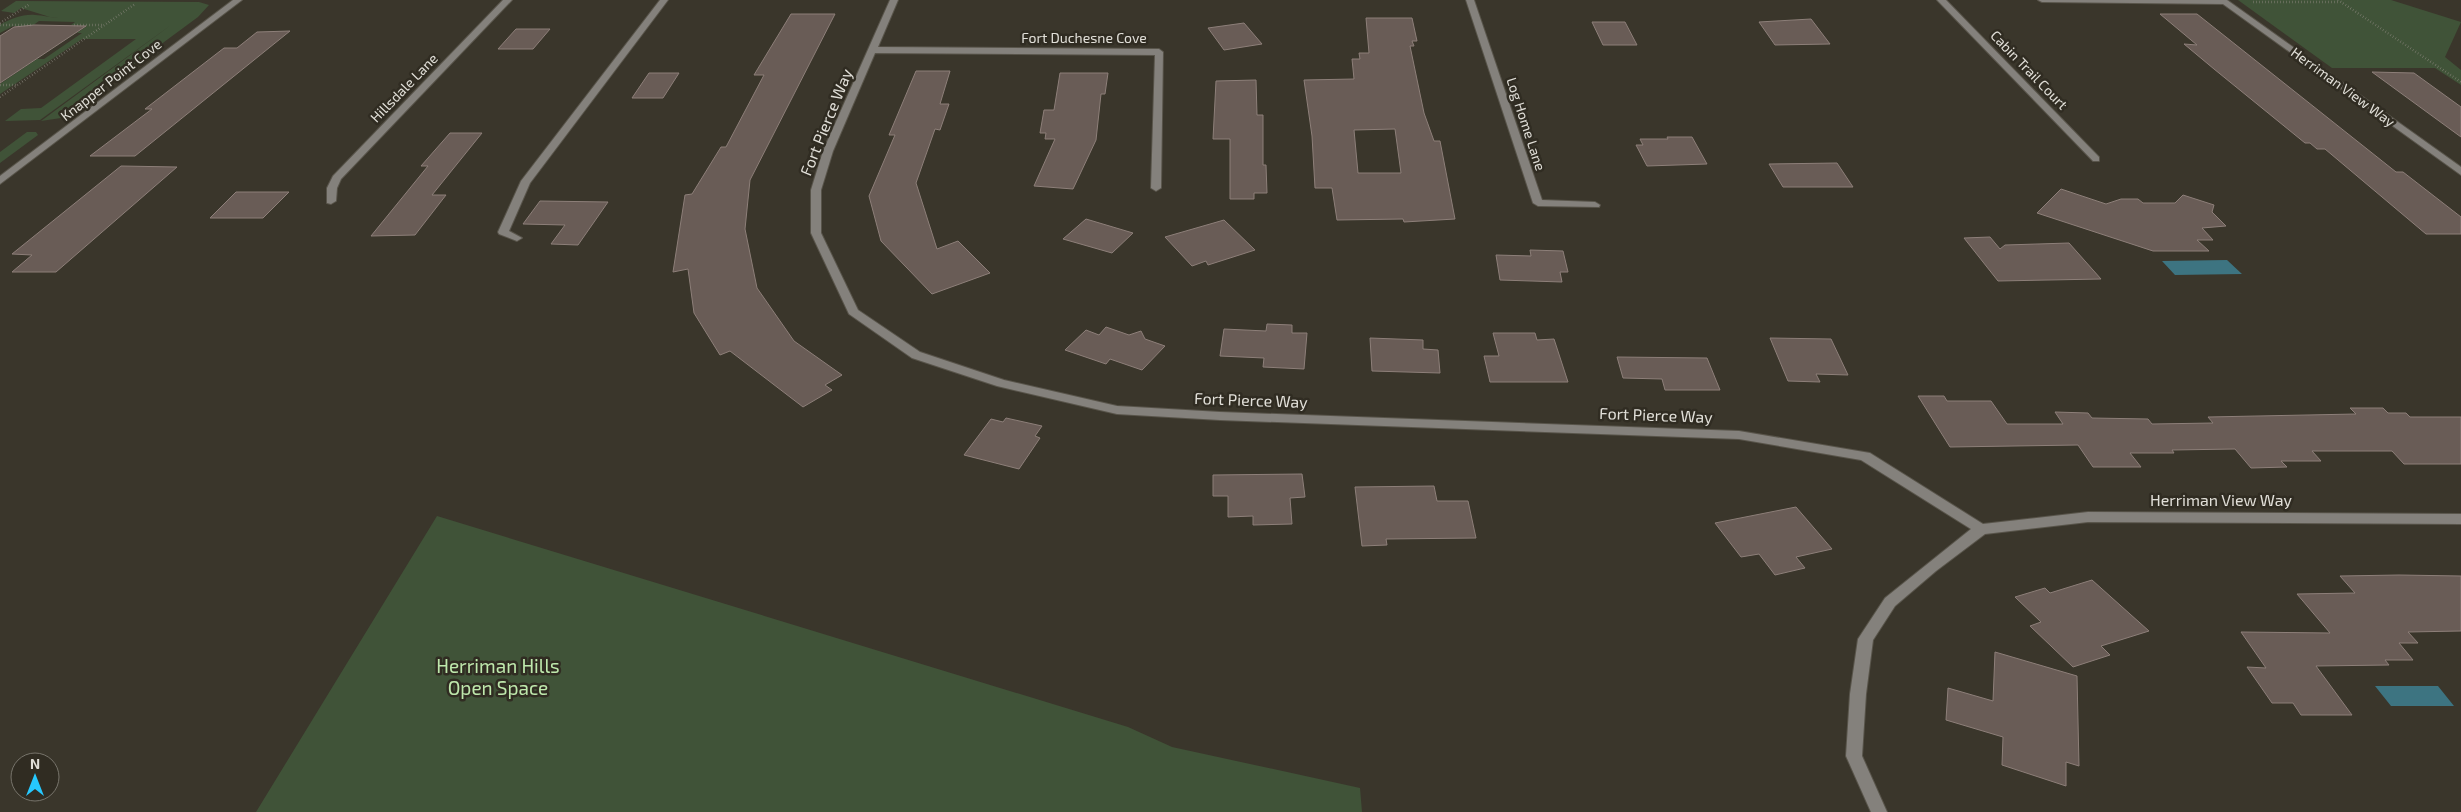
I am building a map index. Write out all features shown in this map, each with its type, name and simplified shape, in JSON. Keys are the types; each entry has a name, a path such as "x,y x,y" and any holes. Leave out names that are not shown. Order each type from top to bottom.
{"street":[{"name":"Knapper Point Cove","path":"0,181 238,0"},
{"name":"Hillsdale Lane","path":"331,201 332,188 337,178 508,0"},
{"path":"516,238 503,232 525,183 664,0"},
{"name":"Fort Pierce Way","path":"894,0 826,159 816,190 816,233 853,312 916,354 1002,383 1118,410 1220,416 1739,434 1865,456 1981,529"},
{"name":"Log Home Lane","path":"1470,0 1538,203 1595,205"},
{"name":"Cabin Trail Court","path":"1941,0 2096,159"},
{"path":"2042,0 2224,1"},
{"name":"Herriman View Way","path":"2224,1 2461,172"},
{"name":"Fort Duchesne Cove","path":"873,50 1160,52 1156,188"},
{"name":"Herriman View Way","path":"1981,529 2088,517 2461,519"},
{"path":"1879,812 1854,756 1858,694 1866,640 1890,602 1931,566 1981,529"}],"path":[{"path":"2248,2 2339,1 2461,82"},
{"path":"0,24 30,4"},
{"path":"0,97 135,4"},
{"path":"0,24 33,25"},
{"path":"74,25 105,25"},
{"path":"63,49 69,49"},
{"path":"0,85 17,85"}],"green space":[{"path":"2238,0 2391,0 2461,22 2445,57 2461,70 2461,85 2435,68 2332,68"},
{"path":"16,1 199,2 209,5 198,17 61,118 41,121 171,25 40,120 5,121 21,109 41,108 136,39 82,39 0,94 0,84 37,59 44,59 82,33 77,33 87,26 71,25 75,22 39,21 32,26 13,26 0,33 0,25 21,16 38,15 59,18 21,8 14,13 1,11"},
{"path":"27,132 36,132 38,135 0,163 0,152"},
{"name":"Herriman Hills Open Space","path":"437,516 1128,727 1172,747 1360,788 1362,812 256,812"}],"water":[{"path":"2227,260 2242,274 2175,275 2162,261"},
{"path":"2375,686 2438,686 2454,706 2391,706"}],"building":[{"path":"791,14 835,14 750,180 745,229 757,288 794,341 842,375 825,385 832,390 803,407 730,351 720,355 694,313 688,269 673,272 685,195 692,194 721,147 726,147 764,75 754,75"},
{"path":"2160,14 2197,14 2396,172 2403,172 2461,217 2461,234 2426,234 2325,149 2317,149 2310,143 2305,143 2214,69 2184,44 2197,45"},
{"path":"1366,18 1412,18 1417,41 1412,41 1414,46 1410,46 1424,113 1434,141 1440,141 1455,219 1404,222 1403,219 1337,220 1332,188 1315,188 1312,136 1304,80 1354,79 1352,59 1360,59 1359,53 1369,53","holes":["1395,129 1401,173 1358,173 1354,130"]},
{"path":"1811,19 1830,44 1775,45 1759,22"},
{"path":"1592,22 1625,22 1637,45 1603,45"},
{"path":"1244,23 1262,44 1224,50 1208,28"},
{"path":"34,25 86,26 0,83 0,36 14,27"},
{"path":"516,29 550,29 533,49 498,49"},
{"path":"290,31 135,156 90,156 152,109 145,109 224,48 237,48 257,32"},
{"path":"916,71 950,71 940,104 949,104 940,130 935,129 916,183 937,249 958,241 990,273 932,294 881,241 869,196 895,135 889,135"},
{"path":"2372,72 2414,73 2461,107 2461,137"},
{"path":"649,73 679,73 663,98 632,98"},
{"path":"1060,73 1108,73 1105,94 1101,94 1096,140 1073,189 1034,186 1055,139 1045,139 1046,133 1040,133 1044,110 1054,110"},
{"path":"1256,80 1257,115 1263,115 1263,165 1266,165 1267,193 1254,193 1254,199 1230,199 1230,139 1213,139 1216,81"},
{"path":"450,133 482,133 432,195 446,195 415,235 371,236 428,166 421,166"},
{"path":"1667,137 1692,137 1707,164 1647,166 1636,145 1643,145 1640,139 1668,139"},
{"path":"1837,163 1853,187 1783,187 1769,164"},
{"path":"121,166 177,167 56,272 12,272 32,255 12,254"},
{"path":"2061,189 2106,204 2121,199 2138,199 2143,203 2175,203 2183,195 2214,205 2212,212 2226,226 2202,228 2213,240 2197,240 2209,251 2153,251 2037,213"},
{"path":"236,192 289,192 263,218 210,218"},
{"path":"540,201 608,202 578,245 551,244 565,225 523,224"},
{"path":"1086,219 1133,233 1112,253 1063,239"},
{"path":"1224,220 1255,250 1208,265 1206,261 1192,266 1165,237"},
{"path":"1990,237 2000,249 2005,245 2069,243 2101,279 1998,281 1964,238"},
{"path":"1530,250 1563,251 1568,272 1560,272 1562,282 1500,280 1496,255 1531,256"},
{"path":"1267,324 1292,325 1292,333 1307,333 1304,369 1263,367 1264,358 1220,356 1224,329 1266,331"},
{"path":"1106,327 1129,335 1141,331 1145,339 1165,346 1142,370 1110,359 1106,364 1065,350 1086,330 1099,335"},
{"path":"1493,333 1535,333 1537,340 1554,339 1568,382 1490,382 1484,356 1499,356"},
{"path":"1370,338 1423,340 1423,349 1438,350 1440,373 1372,371"},
{"path":"1770,338 1831,339 1848,375 1816,374 1820,382 1788,381"},
{"path":"1617,357 1707,358 1720,390 1665,390 1662,379 1623,378"},
{"path":"1918,396 1944,396 1947,401 1991,401 2007,424 2063,424 2055,412 2088,413 2092,418 2148,419 2152,424 2213,423 2208,417 2356,414 2350,408 2383,408 2388,413 2406,413 2410,417 2461,417 2461,464 2404,464 2392,451 2312,451 2321,461 2281,461 2287,467 2251,468 2235,449 2172,450 2174,453 2130,453 2141,467 2093,467 2078,445 1950,447"},
{"path":"1006,418 1042,426 1035,436 1040,438 1019,469 964,455 991,419 1003,422"},
{"path":"1302,474 1305,497 1290,498 1292,524 1253,525 1253,516 1228,517 1228,496 1213,496 1213,475"},
{"path":"1434,486 1437,501 1468,501 1476,538 1386,539 1387,545 1362,546 1355,487"},
{"path":"1796,507 1832,549 1796,557 1805,568 1775,575 1759,554 1741,557 1715,523"},
{"path":"2340,576 2461,576 2461,631 2408,632 2418,643 2399,643 2413,660 2385,660 2389,665 2316,666 2352,715 2301,715 2293,703 2272,703 2247,667 2266,668 2241,632 2330,633 2297,594 2355,593"},
{"path":"2092,580 2149,631 2101,646 2110,655 2073,667 2030,626 2041,622 2015,597 2045,588 2050,593"},
{"path":"1995,652 2077,676 2079,766 2066,762 2066,786 2002,765 2003,737 1946,720 1948,688 1993,701"}]}
